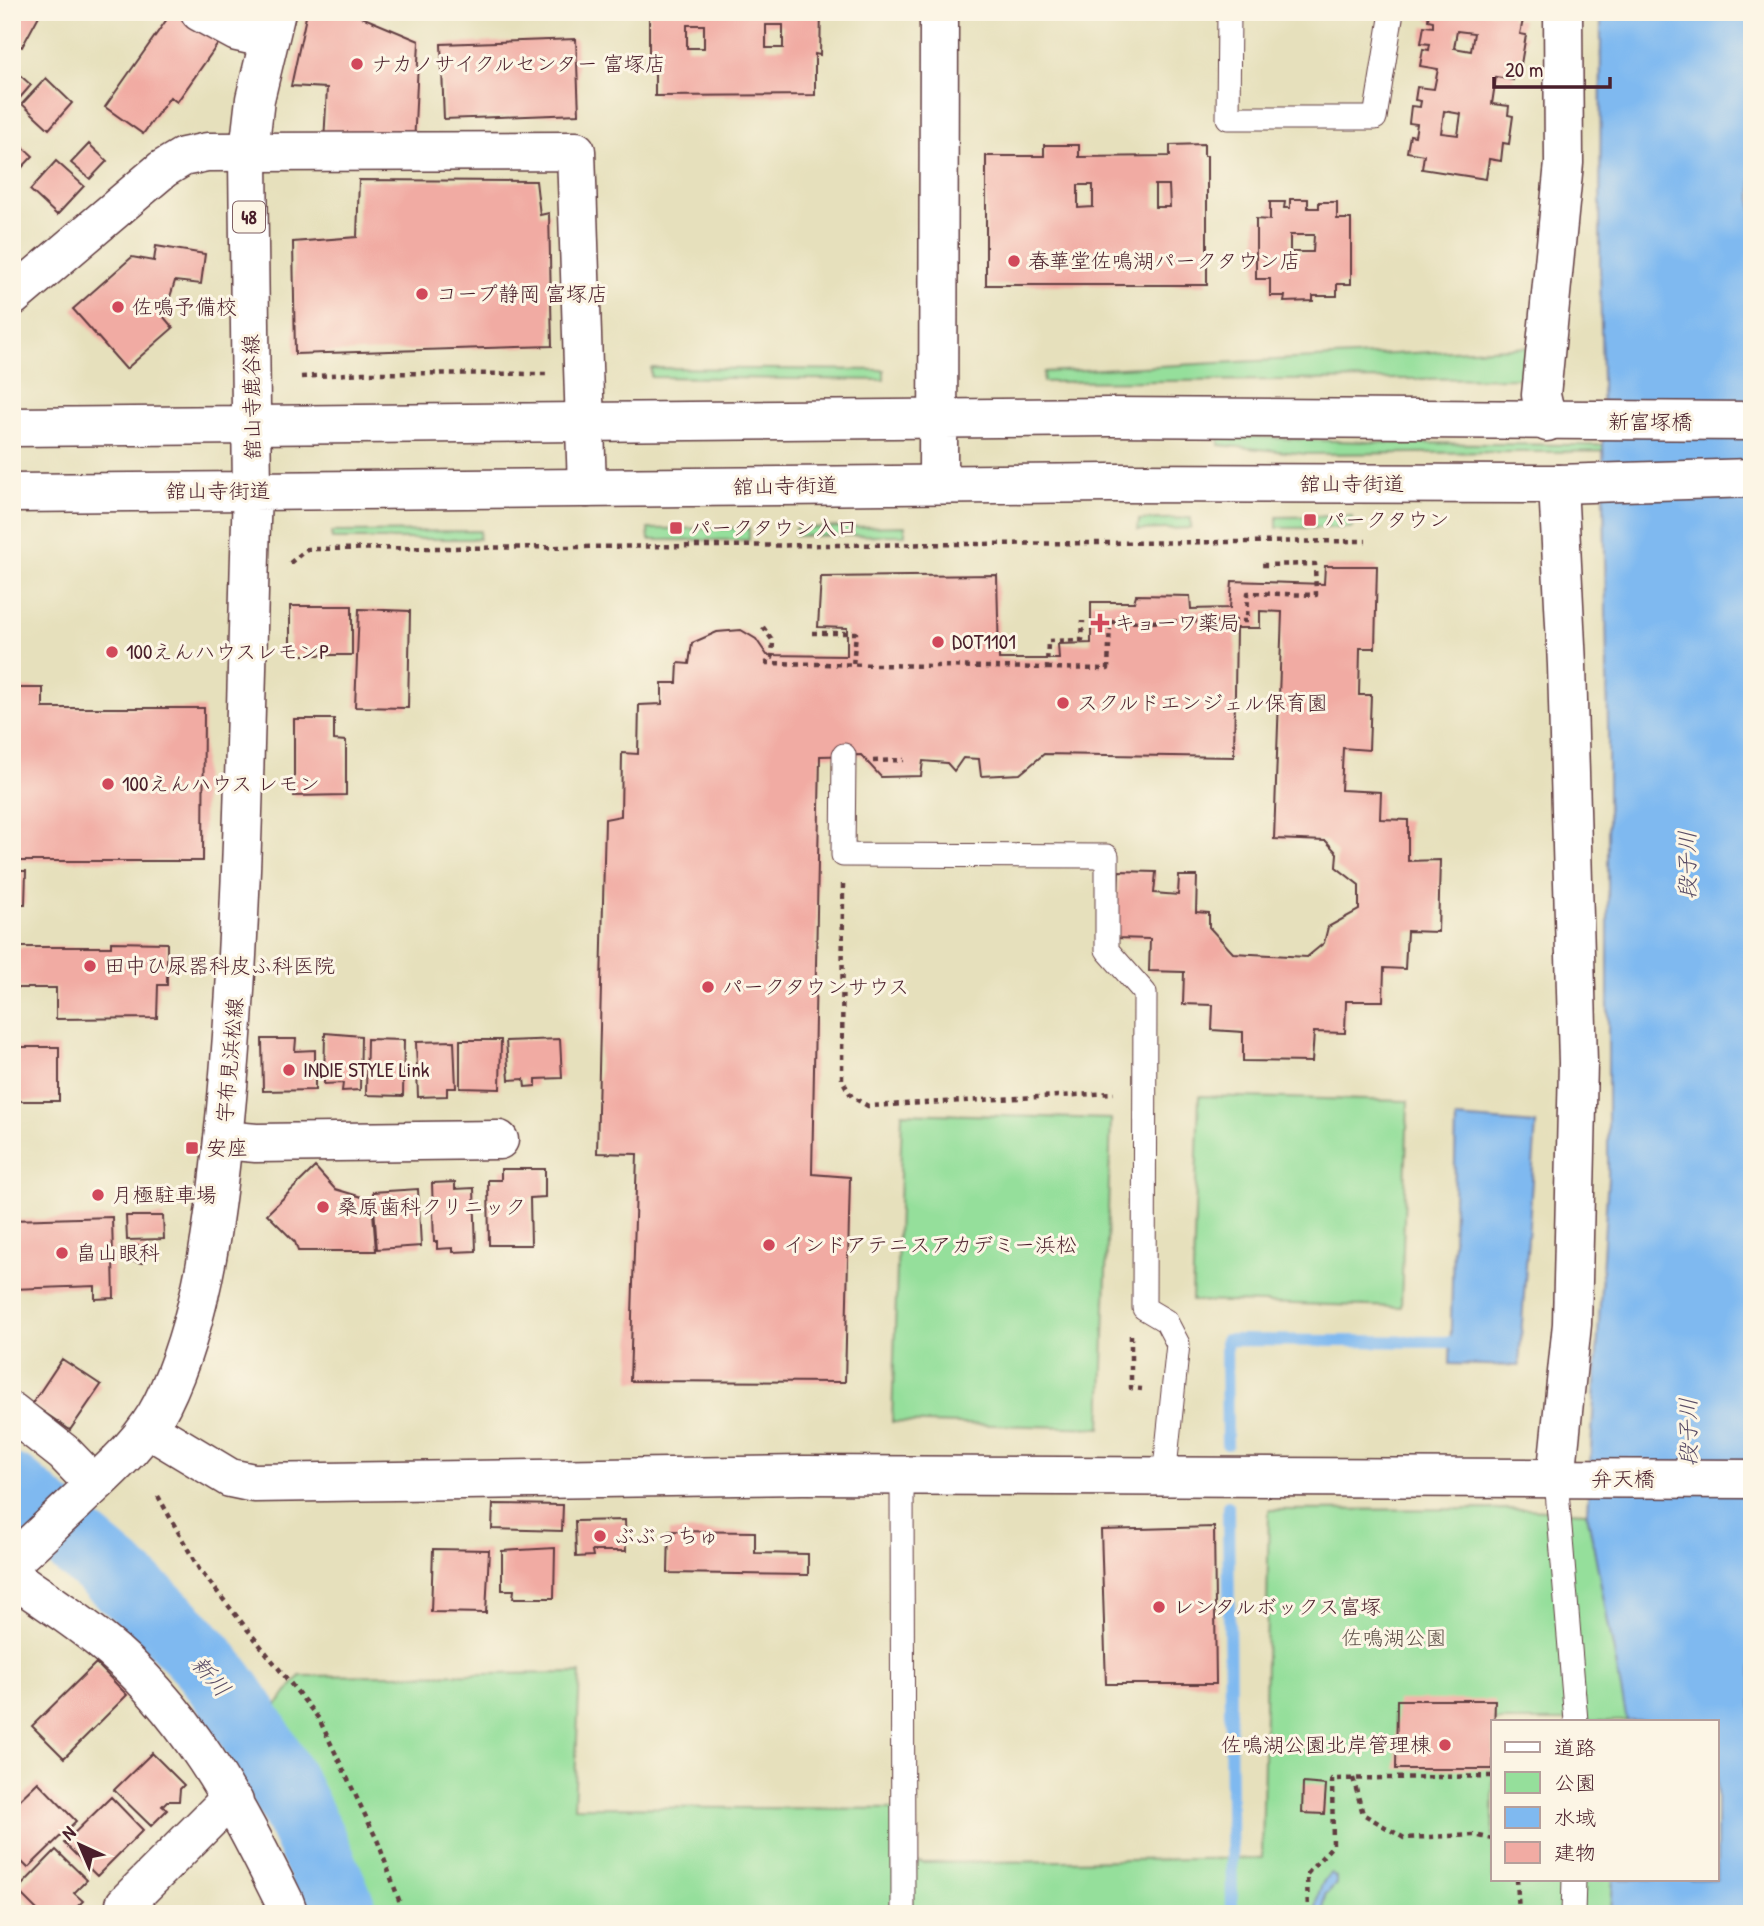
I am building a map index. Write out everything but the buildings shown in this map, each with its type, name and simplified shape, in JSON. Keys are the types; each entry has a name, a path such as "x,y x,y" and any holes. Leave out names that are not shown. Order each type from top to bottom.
{"street":[{"path":"200,12 237,32 273,26"},
{"path":"938,484 939,12"},
{"path":"12,427 938,418 1547,422 1541,395 1564,163 1563,12"},
{"name":"舘山寺鹿谷線","path":"252,491 249,152 255,99 273,26"},
{"path":"12,296 183,157 207,152 576,151 587,488"},
{"name":"新富塚橋","path":"1547,422 1752,421"},
{"path":"1567,1479 1578,1063 1569,705 1558,484 1752,478"},
{"name":"舘山寺街道","path":"12,493 938,484 1558,484"},
{"name":"宇布見浜松線","path":"15,1564 147,1428 161,1406 175,1374 189,1327 211,1230 223,1140 236,993 252,491"},
{"path":"223,1140 256,1143 499,1140"},
{"path":"12,1412 64,1453 89,1489"},
{"name":"弁天橋","path":"147,1428 230,1478 254,1483 803,1475 1752,1479"},
{"path":"15,1564 136,1672 200,1746 234,1802 284,1901 288,1912 284,1914"},
{"path":"125,1904 219,1810 234,1802"}],"lane":[{"path":"1228,12 1228,118 1375,118 1392,12"},
{"path":"844,755 843,855 1107,856 1107,950 1145,993 1144,1308 1167,1321 1178,1344 1164,1478"},
{"path":"902,1476 904,1914"},
{"path":"1567,1479 1576,1720"},
{"path":"1573,1914 1574,1881"}],"path":[{"path":"301,377 363,373 584,374"},
{"path":"282,569 307,549 1366,541"},
{"path":"763,627 773,641 772,658 765,663 1108,669 1110,622 1247,621 1248,593 1316,595 1315,564 1262,565"},
{"path":"1048,668 1048,641 1082,640 1083,621"},
{"path":"812,633 856,633 853,664"},
{"path":"867,762 904,760"},
{"path":"843,855 842,1080 852,1097 868,1106 1118,1093"},
{"path":"158,1496 199,1569 319,1718 378,1842 404,1914"},
{"path":"1308,1914 1307,1874 1333,1845 1332,1779 1491,1776"},
{"path":"1353,1778 1363,1814 1404,1838 1474,1835 1491,1839"},
{"path":"1517,1881 1519,1914"}],"green space":[{"path":"1530,347 1524,378 1043,382 1044,372"},
{"path":"651,368 884,370 884,380 651,377"},
{"path":"1219,434 1418,443 1619,445 1752,450 1307,454 1219,445"},
{"path":"1352,516 1352,528 1277,528 1277,517"},
{"path":"1191,518 1191,528 1138,530 1139,520"},
{"path":"905,526 905,535 795,536 795,528"},
{"path":"749,528 749,540 649,540 648,529"},
{"path":"480,531 479,539 332,539 331,532"},
{"path":"1199,1096 1408,1101 1401,1307 1192,1301"},
{"path":"902,1113 1111,1119 1101,1428 892,1422"},
{"name":"佐鳴湖公園","path":"1525,1509 1587,1512 1627,1720 1491,1720 1491,1881 1613,1881 1611,1914 375,1914 340,1836 275,1707 300,1676 580,1673 574,1807 904,1809 904,1860 924,1863 1262,1858 1269,1510"}],"water":[{"name":"段子川","path":"1601,12 1752,12 1752,1766 1749,1914 1611,1914 1613,1881 1718,1881 1718,1720 1627,1720 1587,1512 1608,1176 1608,725 1600,269"},
{"path":"1456,1118 1536,1124 1519,1366 1450,1364"},
{"path":"1331,1873 1336,1877 1336,1884 1325,1895 1323,1914 1316,1914 1319,1891"}],"waterway":[{"path":"1227,1444 1226,1340 1450,1342"},
{"name":"新川","path":"12,1489 155,1611 198,1655 220,1683 280,1779 343,1914"},
{"path":"1228,1506 1232,1914"}],"place":[{"name":"ナカノサイクルセンター 富塚店","path":"357,64"},
{"name":"春華堂佐鳴湖パークタウン店","path":"1014,261"},
{"name":"コープ静岡 富塚店","path":"422,294"},
{"name":"佐鳴予備校","path":"118,307"},
{"name":"パークタウン","path":"1310,520"},
{"name":"パークタウン入口","path":"676,528"},
{"name":"キョーワ薬局","path":"1100,623"},
{"name":"DOT1101","path":"938,642"},
{"name":"100えんハウスレモンP","path":"112,652"},
{"name":"スクルドエンジェル保育園","path":"1063,703"},
{"name":"100えんハウス レモン","path":"108,784"},
{"name":"田中ひ尿器科皮ふ科医院","path":"90,966"},
{"name":"パークタウンサウス","path":"708,987"},
{"name":"INDIE STYLE Link","path":"289,1070"},
{"name":"安座","path":"192,1148"},
{"name":"月極駐車場","path":"98,1195"},
{"name":"桑原歯科クリニック","path":"323,1207"},
{"name":"インドアテニスアカデミー浜松","path":"769,1245"},
{"name":"畠山眼科","path":"62,1253"},
{"name":"ぶぶっちゅ","path":"600,1536"},
{"name":"レンタルボックス富塚","path":"1159,1607"},
{"name":"佐鳴湖公園北岸管理棟","path":"1445,1745"}]}
